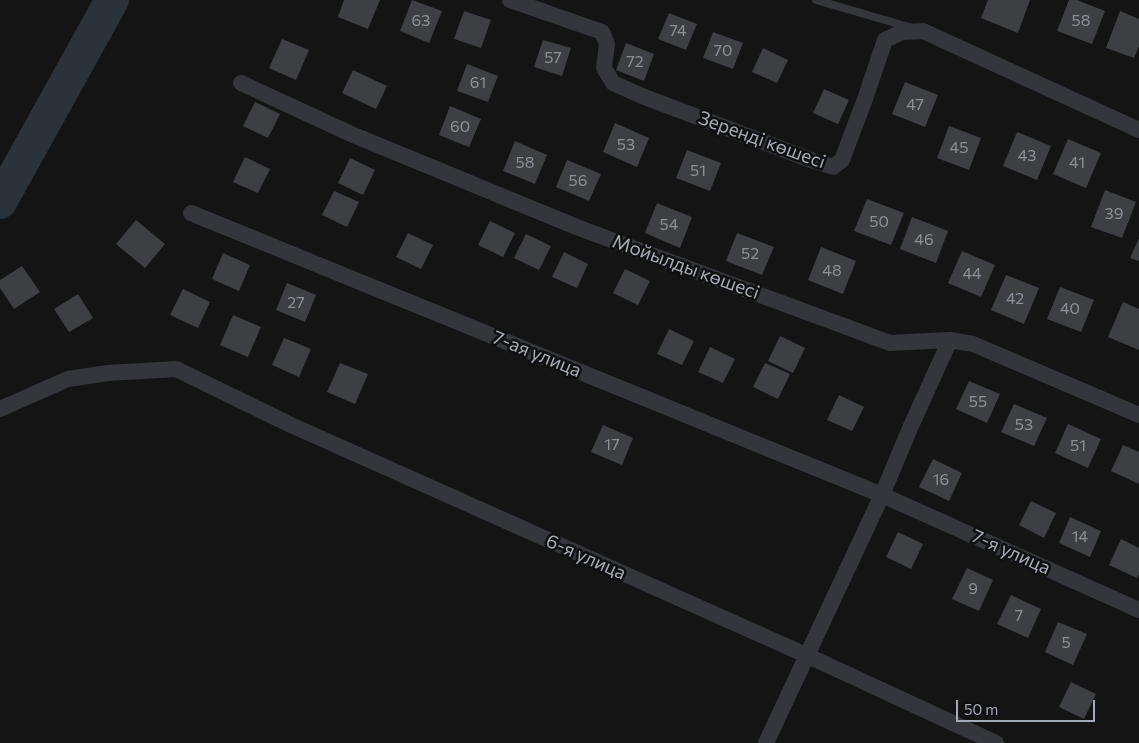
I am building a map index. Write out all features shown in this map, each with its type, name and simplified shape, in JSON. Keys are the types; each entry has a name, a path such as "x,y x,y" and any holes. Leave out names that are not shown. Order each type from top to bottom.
{"street":[{"name":"Зеренді көшесі","path":"510,0 602,32 607,44 604,68 613,83 642,96 833,167 842,160 885,40 902,32 923,31"},
{"path":"923,31 1139,130"},
{"name":"Мойылды көшесі","path":"241,83 351,134 579,228 890,343 950,340 973,344 1139,415"},
{"name":"7-ая улица","path":"191,214 882,495"},
{"path":"766,743 882,495 950,340"},
{"name":"6-я улица","path":"0,409 68,379 108,373 176,368 300,429 806,655 996,743"},
{"name":"7-я улица","path":"882,495 1139,610"}],"lane":[{"path":"816,0 923,31"}],"building":[{"path":"344,0 380,0 368,29 338,17"},
{"path":"412,0 442,11 429,43 400,31"},
{"path":"988,0 1030,0 1018,33 981,18"},
{"path":"1069,0 1077,0 1105,11 1092,44 1057,31"},
{"path":"464,11 491,20 481,48 454,39"},
{"path":"1120,11 1139,19 1139,46 1134,58 1106,48"},
{"path":"669,13 697,24 686,50 658,39"},
{"path":"713,32 743,43 733,69 703,58"},
{"path":"282,39 309,50 296,80 269,68"},
{"path":"543,40 571,48 562,76 534,67"},
{"path":"626,43 654,54 644,81 616,70"},
{"path":"763,48 788,60 777,83 752,72"},
{"path":"467,64 498,76 488,102 457,91"},
{"path":"353,70 387,86 376,109 342,93"},
{"path":"905,82 938,95 925,127 892,114"},
{"path":"824,89 849,100 838,124 813,113"},
{"path":"255,102 280,114 268,138 243,126"},
{"path":"450,106 481,119 469,147 439,135"},
{"path":"615,123 649,138 637,167 603,152"},
{"path":"949,126 981,138 969,170 937,158"},
{"path":"1017,132 1051,146 1037,180 1003,166"},
{"path":"1068,139 1101,153 1086,188 1053,174"},
{"path":"515,141 547,155 535,184 503,171"},
{"path":"687,150 721,163 710,191 676,178"},
{"path":"245,157 270,169 258,193 233,182"},
{"path":"350,158 375,170 363,195 338,183"},
{"path":"567,160 601,174 589,201 556,187"},
{"path":"1105,190 1136,202 1122,238 1091,227"},
{"path":"334,191 359,202 347,227 322,215"},
{"path":"867,199 904,213 891,245 854,231"},
{"path":"657,203 692,217 680,248 645,233"},
{"path":"912,217 948,231 936,263 900,249"},
{"path":"136,220 165,244 145,268 116,244"},
{"path":"490,221 515,233 503,257 478,245"},
{"path":"408,233 433,245 421,269 396,257"},
{"path":"737,233 774,247 762,275 726,261"},
{"path":"526,234 551,246 539,270 514,258"},
{"path":"1139,238 1139,261 1130,258"},
{"path":"821,247 856,261 843,294 808,280"},
{"path":"962,251 995,265 981,297 948,283"},
{"path":"564,252 588,264 577,288 552,277"},
{"path":"223,253 250,265 239,291 212,279"},
{"path":"22,266 40,292 14,309 0,288 0,280"},
{"path":"625,269 650,281 638,305 613,293"},
{"path":"1006,275 1039,288 1024,324 991,310"},
{"path":"287,283 316,295 305,322 276,310"},
{"path":"1060,287 1094,300 1081,332 1047,319"},
{"path":"183,289 210,302 198,328 170,315"},
{"path":"78,294 93,318 69,332 54,309"},
{"path":"1123,302 1139,309 1139,350 1108,337"},
{"path":"233,315 261,327 248,357 220,345"},
{"path":"669,329 694,341 682,365 657,354"},
{"path":"780,336 805,348 793,373 768,361"},
{"path":"284,338 311,349 299,377 272,365"},
{"path":"710,347 735,359 723,383 698,372"},
{"path":"340,363 368,374 355,404 327,392"},
{"path":"765,363 790,374 778,399 753,387"},
{"path":"969,381 1000,394 987,423 956,409"},
{"path":"839,395 864,407 852,431 827,420"},
{"path":"1014,404 1047,418 1034,446 1001,432"},
{"path":"1068,424 1101,439 1088,468 1055,453"},
{"path":"603,425 633,438 622,465 591,452"},
{"path":"1123,445 1139,452 1139,484 1111,471"},
{"path":"933,459 962,473 949,501 919,487"},
{"path":"1031,501 1056,513 1044,538 1019,525"},
{"path":"1070,517 1101,531 1090,557 1059,543"},
{"path":"898,532 923,544 911,569 886,557"},
{"path":"1121,539 1139,548 1139,574 1137,578 1109,565"},
{"path":"967,568 993,580 979,611 952,599"},
{"path":"1011,595 1041,609 1028,638 997,624"},
{"path":"1058,622 1087,634 1073,665 1045,652"},
{"path":"1071,682 1096,694 1084,719 1059,707"}],"waterway":[{"path":"0,202 112,0"}]}
